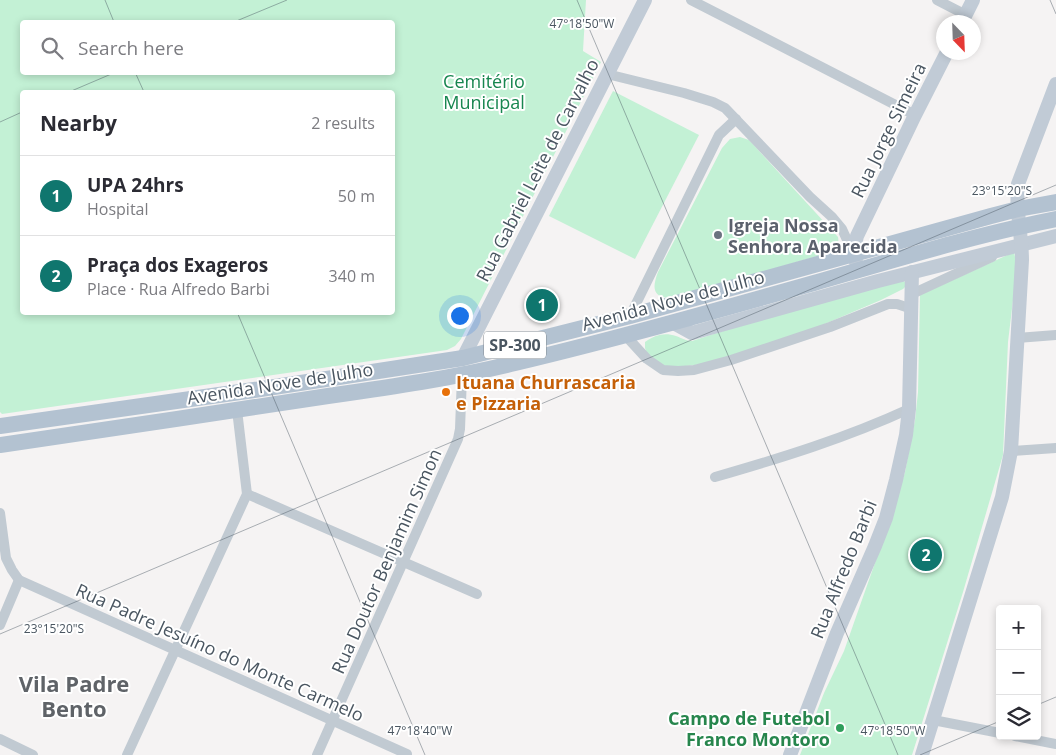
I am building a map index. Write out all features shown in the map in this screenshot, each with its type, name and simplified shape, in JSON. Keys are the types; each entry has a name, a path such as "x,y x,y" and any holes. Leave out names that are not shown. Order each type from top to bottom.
{"main road":[{"name":"Avenida Nove de Julho","path":"0,426 462,358 630,316 1018,209 1056,202"},
{"name":"Avenida Nove de Julho","path":"0,445 462,376 625,335 1020,226 1056,219"},
{"path":"462,376 469,362 487,352"},
{"path":"414,383 424,378 444,375 454,371 462,358"}],"street":[{"name":"Rua Gabriel Leite de Carvalho","path":"462,358 644,0"},
{"path":"691,0 915,115"},
{"path":"937,0 960,15"},
{"path":"966,15 973,0"},
{"name":"Rua Jorge Simeira","path":"853,253 857,236 943,60"},
{"path":"607,74 684,93 713,102 725,108 842,229 859,269 869,284"},
{"path":"922,755 1002,496 1011,451 1022,244 1016,195 1018,184 1056,84"},
{"path":"630,316 719,135 736,119"},
{"path":"672,322 692,333 912,272 1056,236"},
{"path":"912,294 1022,244"},
{"name":"Rua Alfredo Barbi","path":"790,755 837,633 886,518 906,435 909,409 912,272"},
{"path":"625,335 647,359 663,370 694,370 731,360 830,327 888,304 897,304 912,310"},
{"path":"1017,338 1056,335"},
{"name":"Rua Doutor Benjamim Simon","path":"317,755 458,439 462,376"},
{"path":"715,477 823,444 909,409"},
{"path":"127,755 247,494 237,410"},
{"path":"1011,451 1056,448"},
{"path":"247,494 477,594"},
{"path":"0,513 6,558 19,580 0,624"},
{"name":"Rua Padre Jesuíno do Monte Carmelo","path":"19,580 407,754"},
{"path":"933,720 996,732"},
{"path":"0,739 32,755"},
{"path":"1038,740 1056,743"}],"green space":[{"name":"Cemitério Municipal","path":"0,0 586,0 583,51 601,62 461,339 455,346 447,350 2,414 0,412"},
{"path":"613,91 699,135 635,259 549,216"},
{"path":"740,137 749,140 838,237 837,245 828,253 672,298 665,298 655,291 658,272 722,148 730,139"},
{"path":"1014,252 1017,267 1008,342 1003,455 912,755 800,755 824,693 844,651 905,472 915,420 918,392 920,295"},
{"path":"902,280 906,286 903,289 881,300 806,332 713,363 668,368 648,356 645,348 645,342 660,335 668,334 692,341 745,324"}],"place":[{"name":"Igreja Nossa Senhora Aparecida","path":"718,235"},
{"name":"UPA 24hrs","path":"542,305"},
{"name":"Ituana Churrascaria e Pizzaria","path":"446,392"},
{"name":"Praça dos Exageros","path":"926,555"},
{"name":"Campo de Futebol Franco Montoro","path":"840,728"}],"district":[{"name":"Vila Padre Bento","path":"74,696"}]}
